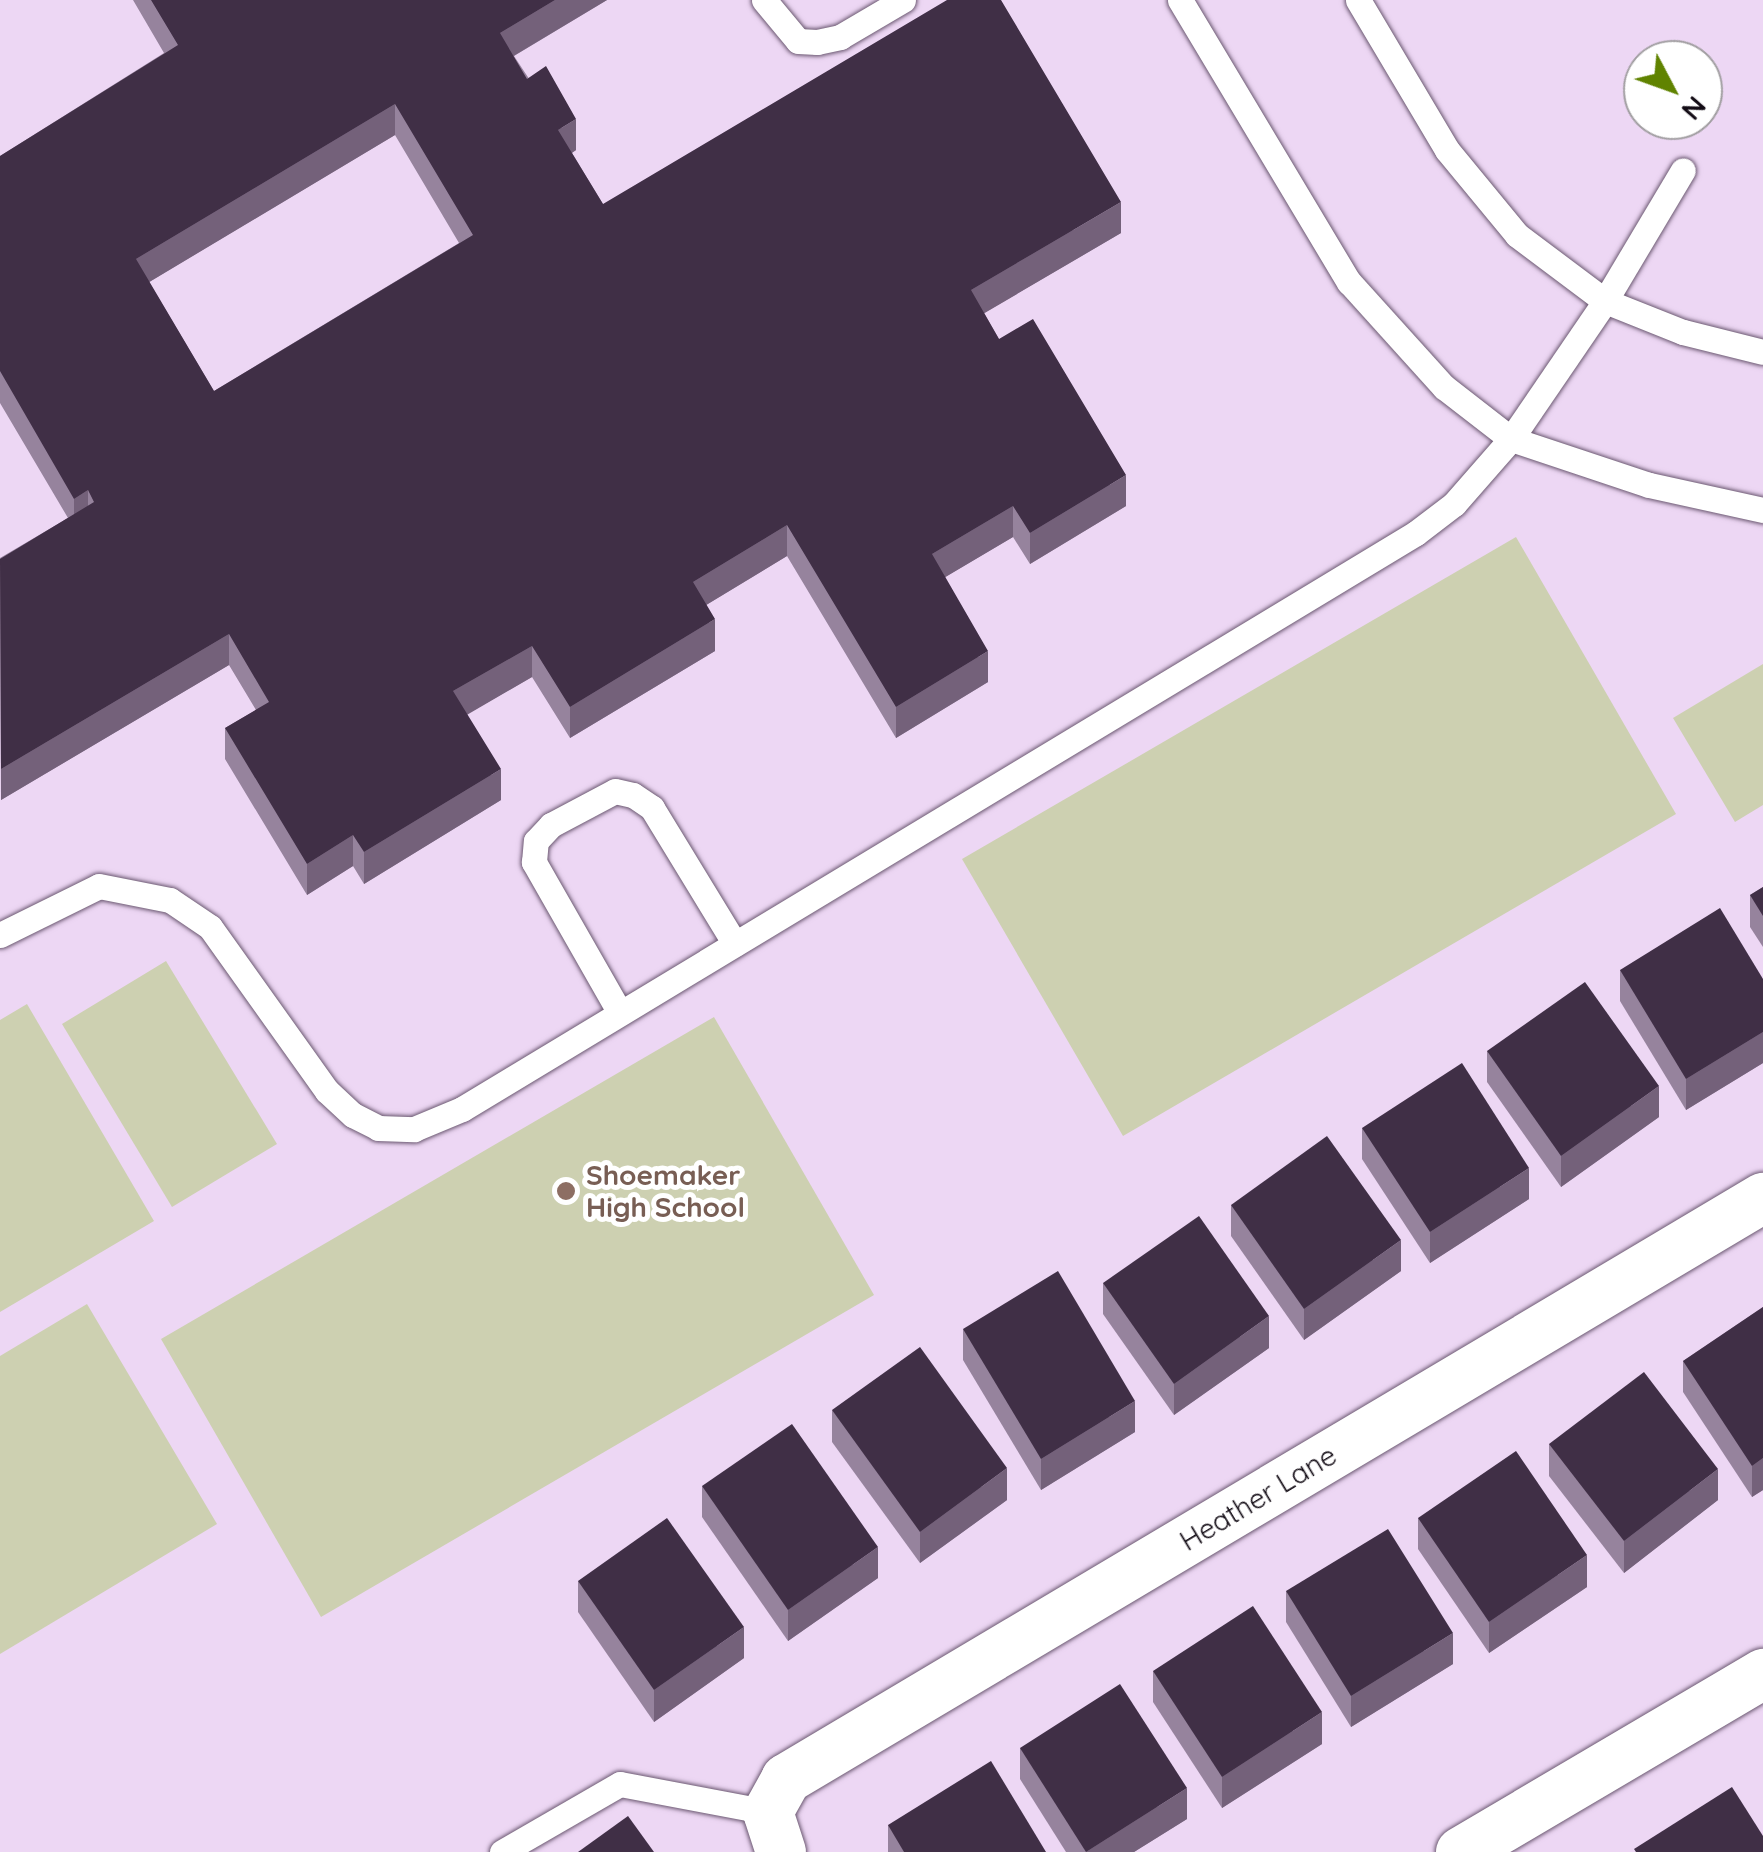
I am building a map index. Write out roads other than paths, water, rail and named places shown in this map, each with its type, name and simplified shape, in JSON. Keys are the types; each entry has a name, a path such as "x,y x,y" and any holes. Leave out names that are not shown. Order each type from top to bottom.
{"street":[{"name":"Heather Lane","path":"775,1832 786,1779 1763,1198"},
{"path":"1484,1846 1763,1674"}],"lane":[{"path":"764,0 798,41 817,42 840,38 903,0"},
{"path":"1180,0 1349,282 1444,387 1511,439 1649,485 1763,510"},
{"path":"1358,0 1484,200 1517,235 1605,301 1683,332 1763,352"},
{"path":"0,935 99,886 170,900 210,927 327,1091 378,1128 414,1129 462,1109 1416,533 1454,504 1511,439 1605,301 1683,170"},
{"path":"620,1014 534,862 536,841 551,825 616,791 652,808 735,944"},
{"path":"502,1852 620,1784 775,1832"}],"place":[{"name":"Shoemaker High School","path":"566,1191"}]}
